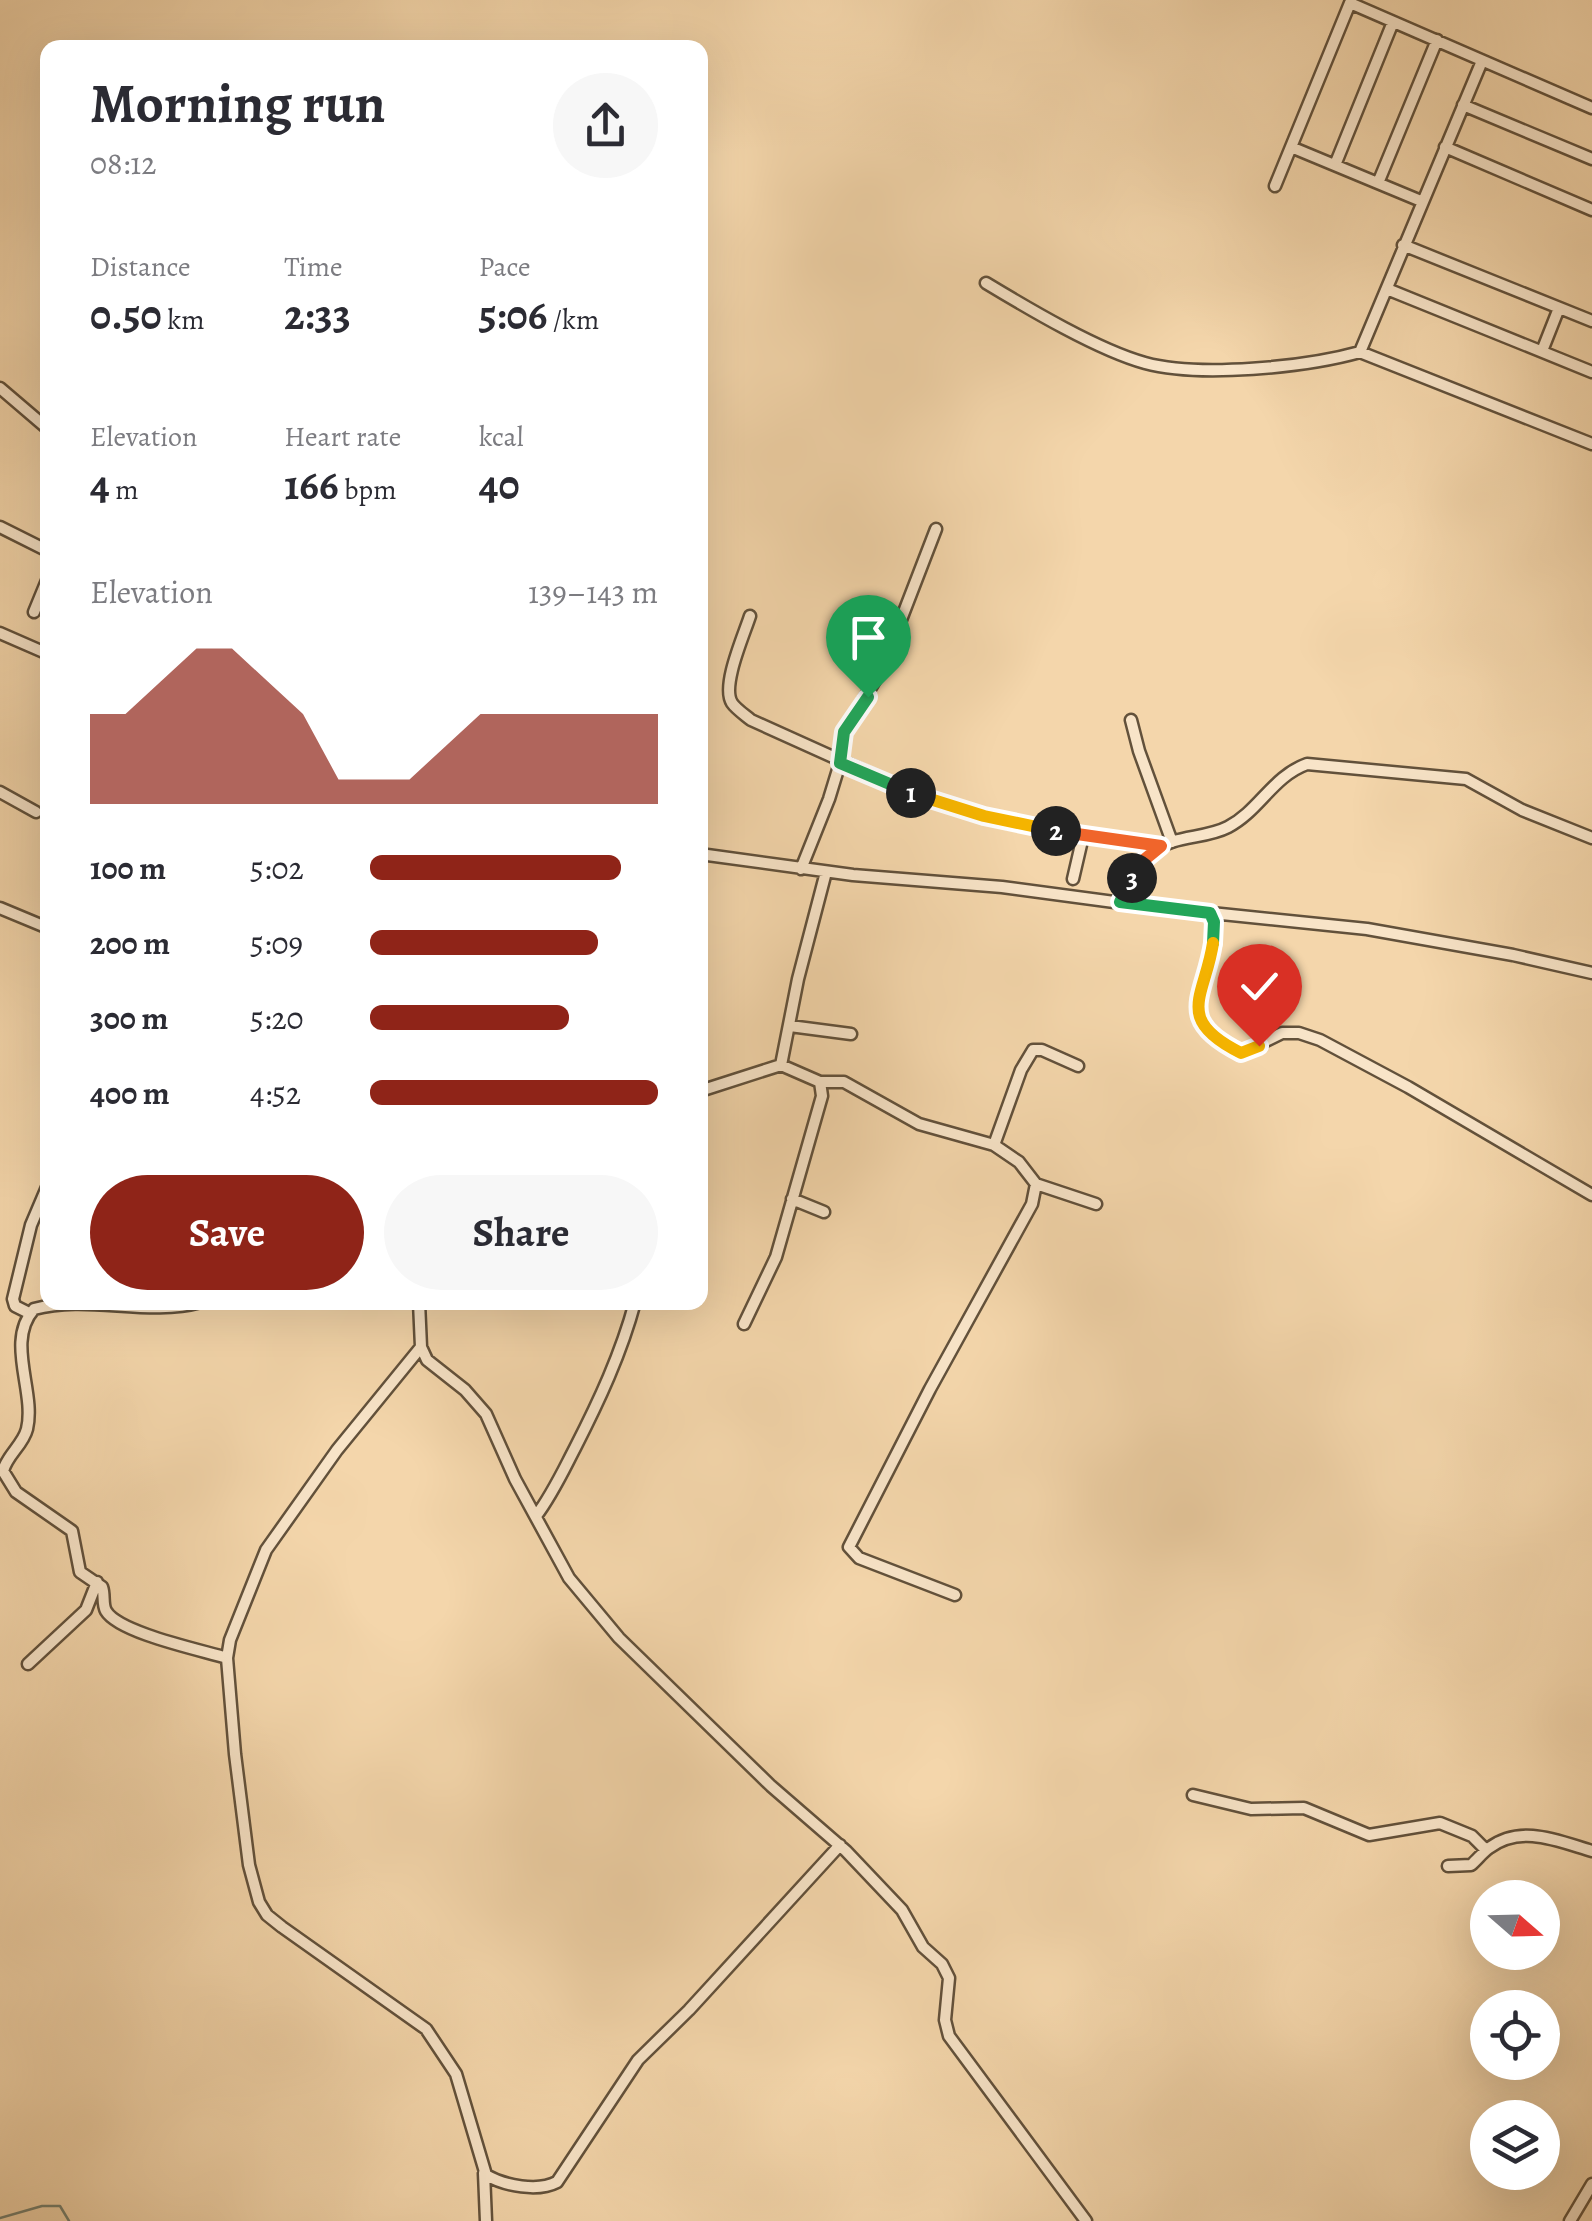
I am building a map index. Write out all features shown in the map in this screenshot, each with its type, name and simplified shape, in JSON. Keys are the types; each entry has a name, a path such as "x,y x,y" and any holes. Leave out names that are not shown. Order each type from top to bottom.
{"street":[{"path":"1275,186 1350,3 1592,108"},
{"path":"1335,165 1393,22"},
{"path":"1378,182 1437,40"},
{"path":"1360,352 1482,61"},
{"path":"1463,105 1592,159"},
{"path":"1291,147 1422,200"},
{"path":"1444,147 1592,210"},
{"path":"1403,245 1592,322"},
{"path":"986,283 1143,362 1167,367 1270,366 1360,352 1592,444"},
{"path":"1387,289 1592,372"},
{"path":"1542,351 1559,308"},
{"path":"0,388 40,421"},
{"path":"0,527 40,547"},
{"path":"800,869 829,799 844,732 882,669 936,529"},
{"path":"34,612 40,597"},
{"path":"750,616 729,692 732,703 751,720 926,799 1009,823 1083,836 1166,844 1203,837 1241,819 1289,772 1318,764 1466,780 1522,810 1592,838"},
{"path":"0,633 40,650"},
{"path":"1131,720 1166,844"},
{"path":"0,792 36,812"},
{"path":"1073,879 1083,836"},
{"path":"1120,902 1144,860 1166,844"},
{"path":"708,855 826,872 1002,887 1367,929 1513,955 1592,974"},
{"path":"781,1065 826,872"},
{"path":"0,908 40,925"},
{"path":"1210,913 1214,930 1212,952 1197,997 1204,1022 1217,1040 1246,1053 1282,1033 1299,1033 1320,1040 1592,1195"},
{"path":"790,1026 852,1034"},
{"path":"994,1145 1021,1070 1033,1050 1042,1050 1078,1066"},
{"path":"708,1090 781,1065 820,1082 844,1082 920,1124 994,1145 1019,1162 1036,1184 1096,1204"},
{"path":"744,1324 776,1258 822,1096 820,1082"},
{"path":"955,1595 854,1556 850,1544 1029,1209 1036,1184"},
{"path":"792,1199 824,1212"},
{"path":"30,1313 15,1306 13,1299 31,1224 40,1203"},
{"path":"40,1308 30,1313 22,1349 28,1427 4,1465 4,1475 16,1492 72,1531 78,1568 104,1591 106,1610 120,1623 227,1658"},
{"path":"419,1310 421,1347 427,1360 486,1414 514,1479 569,1578 618,1638 771,1786 840,1845 902,1910 922,1946 942,1964 950,1984 944,2020 949,2036 1086,2221"},
{"path":"536,1516 550,1497 595,1409 616,1361 632,1310"},
{"path":"421,1347 337,1450 266,1550 248,1590 227,1658 234,1754 249,1865 266,1915 426,2030 456,2074 484,2172 486,2221"},
{"path":"28,1664 86,1610 97,1582"},
{"path":"1193,1795 1251,1808 1304,1808 1369,1836 1440,1823 1472,1836 1486,1850"},
{"path":"1448,1866 1470,1866 1486,1850 1520,1835 1540,1835 1592,1851"},
{"path":"484,2172 491,2179 506,2183 542,2187 557,2182 638,2060 840,1845"},
{"path":"1570,2221 1592,2184"}],"waterway":[{"path":"0,2218 42,2206 60,2206 69,2221"}],"route":[{"path":"868,697 844,732 840,763 926,799 1009,823 1161,846 1144,860 1120,902 1210,913 1214,940 1197,997 1201,1015 1210,1032 1224,1045 1241,1053 1259,1046"}]}
